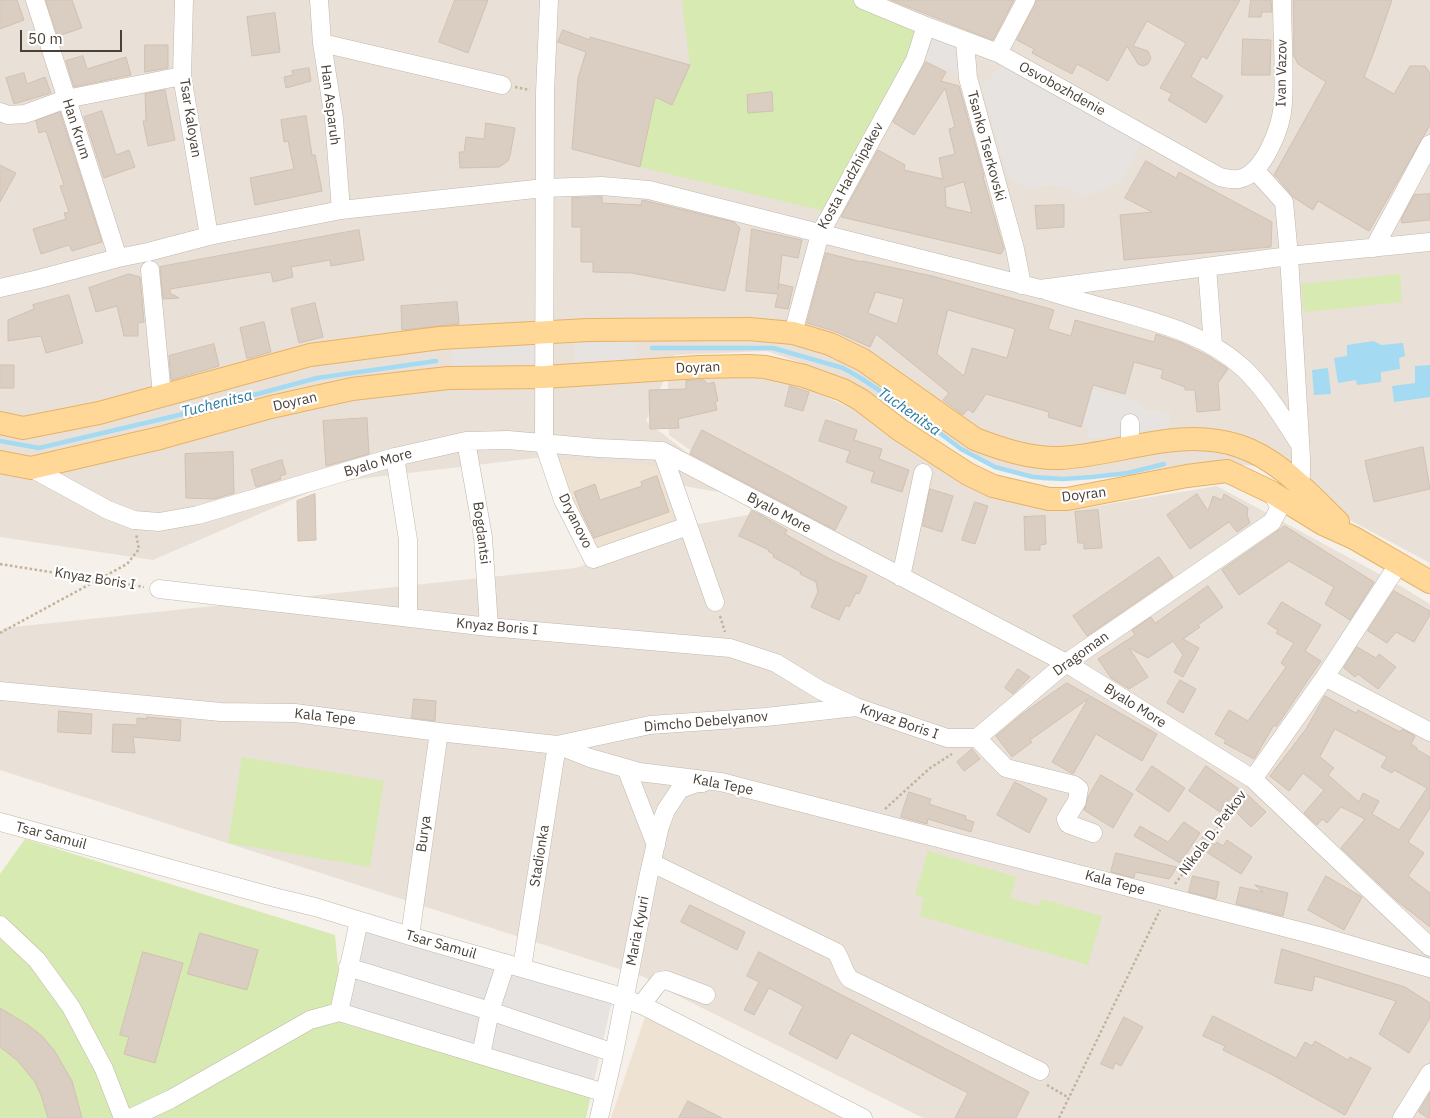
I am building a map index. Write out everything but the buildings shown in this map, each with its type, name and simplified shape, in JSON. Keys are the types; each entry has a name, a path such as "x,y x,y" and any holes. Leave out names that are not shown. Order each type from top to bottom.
{"main road":[{"name":"Doyran","path":"0,423 23,428 99,413 310,355 440,338 588,330 749,328 794,333 830,344 863,360 975,439 1032,456 1057,458 1082,456 1194,438 1204,438 1240,446 1269,461 1291,478 1354,538"},
{"name":"Doyran","path":"0,462 30,468 160,438 270,407 352,389 448,378 544,377 699,367 750,366 778,370 823,382 861,400 900,430 968,474 999,488 1049,499 1067,499 1227,471 1271,492 1323,524 1354,538 1430,582"},
{"path":"1194,438 1197,452 1206,474"}],"street":[{"name":"Han Krum","path":"35,0 118,258"},
{"name":"Tsar Kaloyan","path":"184,0 182,76 209,236"},
{"name":"Han Asparuh","path":"319,0 322,43 334,119 341,210"},
{"path":"544,444 545,93 549,0"},
{"name":"Osvobozhdenie","path":"863,0 998,53 1220,177 1231,180 1241,179 1255,170"},
{"path":"998,53 1026,0"},
{"name":"Ivan Vazov","path":"1255,170 1262,162 1274,138 1283,104 1282,0"},
{"name":"Kosta Hadzhipakev","path":"794,333 820,234 915,60 926,26"},
{"name":"Tsanko Tserkovski","path":"966,41 968,78 1022,285"},
{"path":"322,43 502,84"},
{"path":"0,112 8,115 25,114 66,99 182,76"},
{"path":"1374,248 1430,144"},
{"path":"1255,170 1284,202 1289,256 1301,475 1291,478"},
{"path":"0,288 39,280 118,258 209,236 341,210 544,188 602,186 649,190 1022,285 1185,332 1213,345 1242,367 1265,393 1299,444"},
{"path":"1040,290 1289,256 1430,242"},
{"path":"1206,267 1213,345"},
{"path":"150,270 162,396"},
{"path":"1130,423 1130,447"},
{"name":"Byalo More","path":"30,468 108,510 134,520 158,522 198,515 395,457 466,441 508,440 662,452 1066,663 1254,779 1430,947"},
{"name":"Bogdantsi","path":"466,441 483,537 489,626"},
{"name":"Dryanovo","path":"544,444 563,500 593,559 688,526"},
{"path":"662,452 715,602"},
{"path":"395,457 408,540 408,618"},
{"path":"901,577 923,474"},
{"name":"Dragoman","path":"977,738 1066,663 1272,522 1280,507 1271,492"},
{"name":"Nikola D. Petkov","path":"1254,779 1325,677 1398,565"},
{"name":"Knyaz Boris I","path":"159,589 408,618 730,648 776,663 820,690 856,707 947,738 977,738"},
{"path":"1325,677 1430,732"},
{"name":"Kala Tepe","path":"0,691 221,712 296,713 557,745 590,758 639,772 721,782 1166,896 1326,938 1430,968"},
{"name":"Dimcho Debelyanov","path":"557,745 650,726 766,717 856,707"},
{"name":"Burya","path":"410,936 439,732"},
{"path":"977,738 1006,768 1074,785 1079,789 1077,801 1066,819 1068,824 1093,834"},
{"name":"Stadionka","path":"481,1055 490,1011 514,966 557,745"},
{"path":"626,768 656,845"},
{"name":"Maria Kyuri","path":"599,1118 614,1053 633,1001 652,863 666,810 680,790 697,783 721,782"},
{"name":"Tsar Samuil","path":"0,822 315,907 633,1001 863,1118"},
{"path":"652,863 836,952 842,961 844,973 850,978 1040,1071"},
{"path":"339,1012 359,921"},
{"path":"0,925 37,960 71,1008 104,1069 123,1118"},
{"path":"348,967 490,1011 614,1053"},
{"path":"633,1001 660,981 666,980 706,995"},
{"path":"131,1118 171,1099 310,1020 339,1012 605,1093"},
{"path":"1402,1118 1430,1073"}],"path":[{"path":"502,84 545,93"},
{"path":"0,633 127,564 138,549"},
{"name":"Knyaz Boris I","path":"0,564 159,589"},
{"path":"715,602 730,648"},
{"path":"873,820 930,768 954,753"},
{"name":"Nikola D. Petkov","path":"1059,1118 1166,896 1254,779"},
{"path":"1040,1071 1036,1079 1070,1098"}],"shaded area":[{"path":"0,0 1430,0 1430,563 1290,488 1259,466 1195,463 1118,476 1044,481 978,459 892,405 830,373 767,351 675,355 646,421 743,496 677,485 688,526 774,510 669,435 668,378 776,374 874,419 1006,501 1091,507 1217,486 1392,581 1430,604 1430,1118 923,1118 662,988 644,977 0,770 0,633 4,628 576,568 595,561 544,457 333,482 153,560 0,537"},
{"path":"927,34 965,47 968,78 922,58"},
{"path":"1003,65 1141,144 1121,181 1090,195 1082,196 1069,188 1054,185 1029,189 1008,176 981,86"},
{"path":"636,338 637,361 575,363 575,340"},
{"path":"534,342 534,364 452,369 451,347"},
{"path":"1084,386 1142,403 1140,409 1171,412 1168,430 1088,439 1087,425 1081,424"},
{"path":"557,459 658,466 675,523 597,553 570,506"},
{"path":"365,932 612,1001 591,1094 344,1024"},
{"path":"646,1014 854,1118 611,1118"}],"green space":[{"path":"683,0 865,0 918,19 908,59 824,211 640,167 655,97 690,65"},
{"path":"1400,274 1402,302 1304,312 1301,284"},
{"path":"242,757 384,781 370,867 228,843"},
{"path":"25,839 335,935 344,1024 591,1094 586,1118 0,1118 0,874"},
{"path":"928,851 1016,877 1010,898 1038,906 1041,899 1102,916 1088,965 920,916 924,898 915,895"}],"water":[{"path":"1374,341 1381,345 1403,343 1405,356 1399,358 1400,369 1381,372 1381,382 1357,385 1356,380 1338,383 1334,358 1347,356 1347,345"},
{"path":"1430,365 1430,397 1394,402 1392,386 1415,383 1415,366"},
{"path":"1328,368 1331,394 1314,395 1312,370"}],"waterway":[{"name":"Tuchenitsa","path":"652,348 773,348 843,368 905,407 961,449 995,467 1033,477 1063,479 1092,477 1128,473 1164,464"},
{"name":"Tuchenitsa","path":"0,441 39,448 179,415 317,378 436,361"}]}
